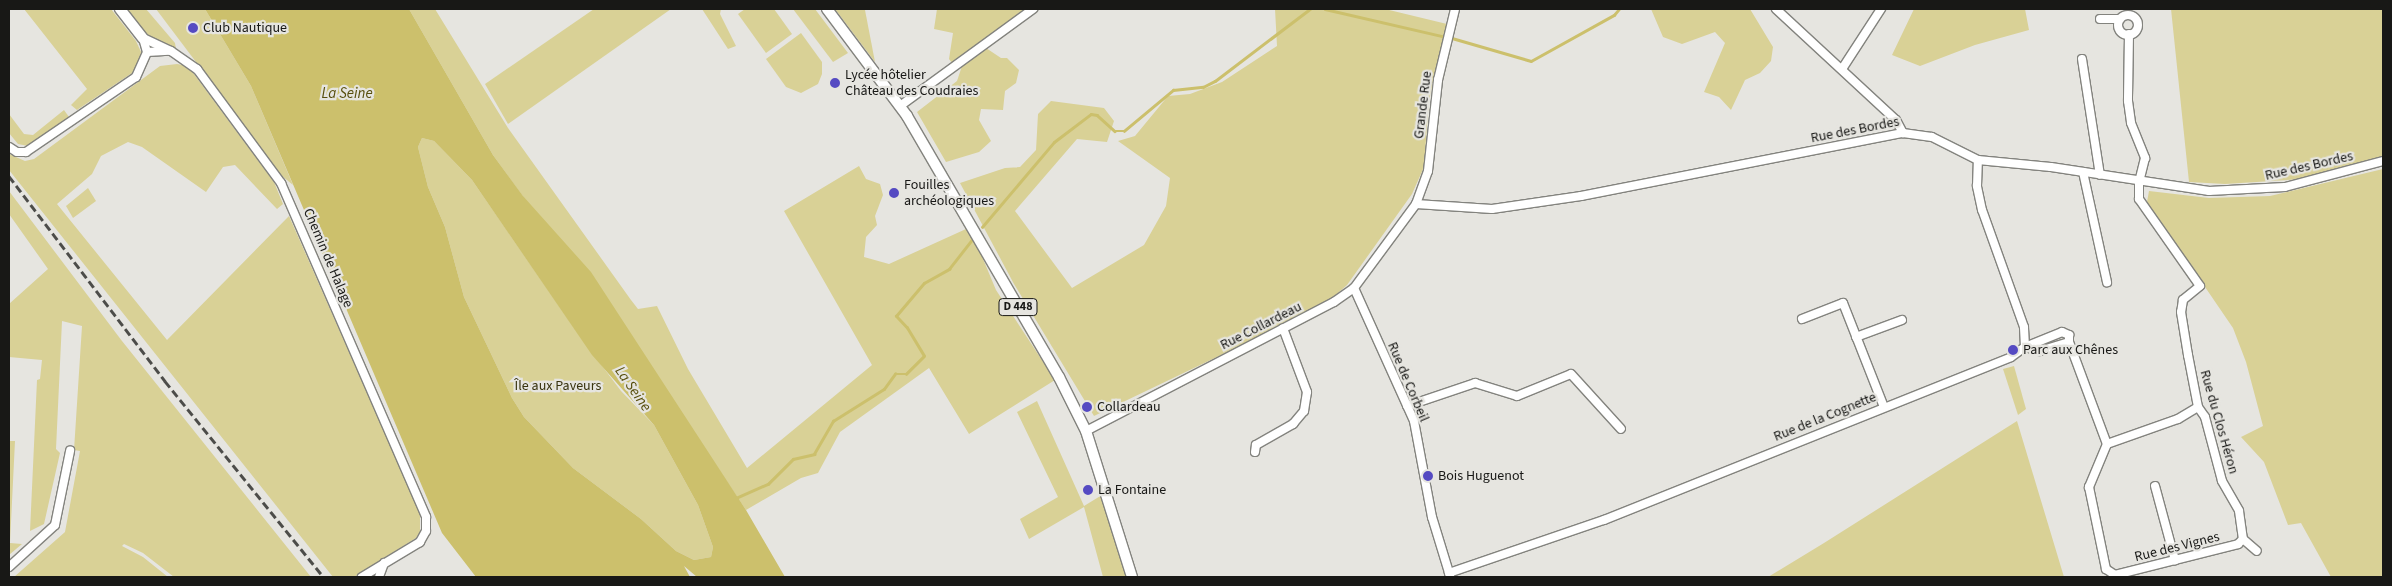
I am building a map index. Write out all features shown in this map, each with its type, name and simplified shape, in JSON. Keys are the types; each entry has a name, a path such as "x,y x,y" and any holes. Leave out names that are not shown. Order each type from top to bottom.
{"main road":[{"path":"120,9 143,38"},
{"name":"D 448","path":"827,9 900,106 1059,378 1086,431 1132,577"}],"street":[{"path":"900,106 1033,9"},
{"name":"Grande Rue","path":"1416,204 1428,171 1438,80 1455,9"},
{"path":"1776,9 1896,120 1903,133"},
{"path":"1842,69 1881,9"},
{"path":"2100,19 2120,19 2128,14 2136,19 2137,30 2129,34"},
{"path":"2120,19 2119,29 2129,34"},
{"path":"2129,34 2131,123 2145,158 2139,182"},
{"name":"Chemin de Halage","path":"143,38 171,51 197,69 281,183 426,517 426,531 420,542 384,563"},
{"path":"9,147 17,152 26,152 39,145 136,77 147,52 143,38"},
{"path":"147,52 171,51"},
{"path":"2082,59 2100,175"},
{"name":"Rue des Bordes","path":"1416,204 1492,209 1581,196 1903,133 1932,137 1978,160 2083,172 2139,182 2209,191 2258,190 2285,187 2383,161"},
{"path":"1978,160 1977,186 1982,210 2024,327 2025,347 2040,351 2069,342 2107,444 2178,419 2198,406"},
{"path":"2083,172 2107,282"},
{"name":"Rue du Clos Héron","path":"2139,182 2139,198 2200,286 2183,300 2181,312 2198,406 2205,417 2222,481 2239,511 2243,540"},
{"name":"Rue Collardeau","path":"1086,431 1283,328 1354,288 1416,204"},
{"name":"Rue de Corbeil","path":"1354,288 1407,406 1420,448 1432,517 1450,575"},
{"path":"1802,319 1843,303 1884,407"},
{"path":"1856,337 1902,320"},
{"path":"1254,452 1256,446 1293,424 1304,411 1306,392 1283,328"},
{"name":"Rue de la Cognette","path":"1450,575 1604,520 2011,357 2025,347"},
{"path":"1407,406 1475,383 1517,396 1571,374 1621,429"},
{"name":"Rue des Vignes","path":"2107,444 2089,487 2100,534 2100,550 2106,569 2115,575 2238,544 2243,540"},
{"path":"9,565 55,525 70,451"},
{"path":"2155,486 2175,560"},
{"path":"2243,540 2257,551"},
{"path":"362,577 384,563"},
{"path":"379,577 384,563"}],"green space":[{"path":"24,9 111,9 136,41 141,52 139,63 132,73 77,110 71,105 87,89"},
{"path":"126,9 146,9 175,43 176,49 148,37"},
{"path":"156,9 205,9 251,86 293,185 282,176"},
{"path":"409,9 435,9 508,128 631,300 638,309 657,306 688,369 747,468 872,365 784,211 859,166 866,179 880,184 883,195 875,216 877,225 866,237 864,257 889,264 966,229 973,235 996,290 1055,380 969,434 929,368 840,432 818,473 801,478 746,510 687,422 493,155"},
{"path":"594,9 671,9 508,124 485,84"},
{"path":"702,9 721,9 720,14 736,46 728,49"},
{"path":"745,9 774,9 792,34 766,53 738,14"},
{"path":"793,9 815,9 848,53 833,62"},
{"path":"835,9 865,10 875,62"},
{"path":"937,9 1025,9 952,63 949,59 953,33 934,29"},
{"path":"1275,9 1385,9 1447,24 1429,100 1424,167 1412,194 1347,285 1323,306 1094,416 1014,284 960,183 1005,168 1020,167 1036,150 1038,114 1051,101 1104,108 1114,121 1107,142 1077,139 1015,211 1072,288 1144,245 1166,206 1170,178 1118,141 1135,136 1168,96 1190,94 1222,82 1277,46"},
{"path":"1651,9 1750,9 1773,47 1771,61 1760,73 1745,80 1731,110 1719,97 1704,92 1725,43 1715,32 1682,44 1663,37"},
{"path":"1914,9 2025,9 2029,30 1975,45 1920,66 1892,55"},
{"path":"2171,9 2383,9 2383,156 2303,179 2225,184 2189,182"},
{"path":"801,33 822,62 822,74 818,84 801,93 786,87 766,59"},
{"path":"986,48 1001,58 1007,58 1019,70 1016,83 1005,91 1003,110 981,109 979,120 991,141 979,152 946,162 917,112 957,81 962,66"},
{"path":"177,64 188,66 274,182 283,204 277,209 235,165 223,167 206,192 142,147 128,142 101,156 92,174 57,204 167,340 289,216 420,513 420,532 416,538 354,577 333,577 9,170 9,154 25,161 34,159 160,66"},
{"path":"64,110 69,117 28,146 18,144 9,133 9,114 24,134 33,135"},
{"name":"Île aux Paveurs","path":"422,138 434,141 472,180 581,338 621,391 654,425 698,505 713,547 711,557 694,560 676,551 641,519 573,468 524,417 512,398 464,297 445,227 428,187 418,147"},
{"path":"2383,169 2383,577 2331,577 2301,523 2288,525 2264,462 2241,437 2263,426 2246,362 2233,328 2147,202 2149,191 2209,198 2270,196"},
{"path":"88,188 96,201 73,218 66,206"},
{"path":"9,191 122,341 311,577 174,577 143,553 124,544 122,546 143,557 168,577 14,577 65,532 80,451 74,450 82,326 62,321 56,449 60,453 44,524 30,531 37,380 40,379 42,360 9,357 9,304 48,269 9,214"},
{"path":"2014,366 2026,409 2018,415 2003,369"},
{"path":"1037,401 1084,506 1102,495 1126,577 1103,577 1084,507 1029,539 1020,519 1058,497 1017,412"},
{"path":"2017,421 2064,577 1768,577 1824,543"},
{"path":"9,441 15,441 10,543 22,544 9,555"}],"water":[{"name":"La Seine","path":"205,9 409,9 493,155 523,196 591,272 746,510 785,577 697,577 684,566 690,577 476,577 442,533 251,86","holes":["422,138 434,141 472,180 592,355 654,425 698,505 713,547 711,557 694,560 676,551 641,519 573,468 524,417 512,398 464,297 445,227 428,187 418,147"]}],"waterway":[{"path":"982,227 1054,142 1091,114 1097,115 1115,131 1124,131 1173,90 1203,87 1215,81 1310,9"},
{"path":"1325,9 1442,36"},
{"path":"1452,38 1531,61 1614,15 1619,9"},
{"path":"736,498 768,484 793,459 814,454 833,421 884,389 895,374 906,374 924,356 907,328 896,316 924,283 949,269 971,241"}],"railway":[{"path":"9,176 165,381 324,577"}],"place":[{"name":"Club Nautique","path":"193,28"},
{"name":"Lycée hôtelier Château des Coudraies","path":"835,83"},
{"name":"Fouilles archéologiques","path":"894,193"},
{"name":"Parc aux Chênes","path":"2013,350"},
{"name":"Collardeau","path":"1087,407"},
{"name":"Bois Huguenot","path":"1428,476"},
{"name":"La Fontaine","path":"1088,490"}]}
